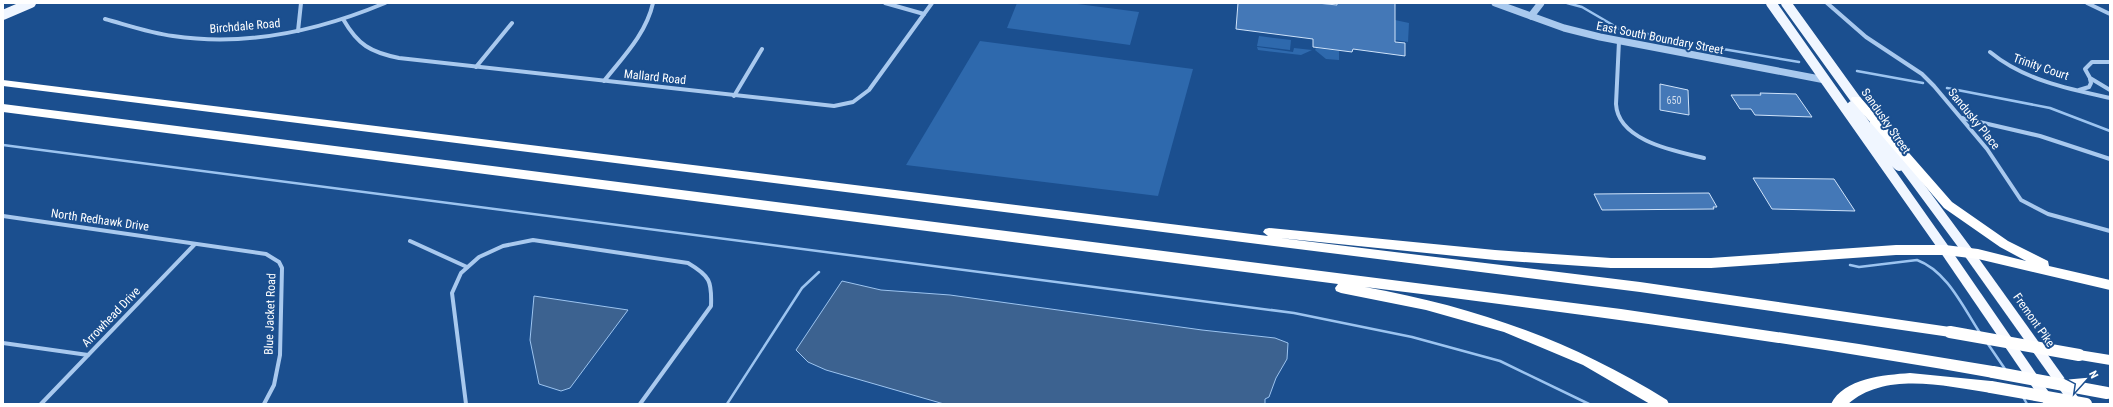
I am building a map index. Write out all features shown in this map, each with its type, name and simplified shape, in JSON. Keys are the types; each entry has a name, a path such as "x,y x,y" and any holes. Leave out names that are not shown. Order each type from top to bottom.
{"highway":[{"path":"3,83 1648,288 1950,332 2110,360"},
{"path":"1856,99 1948,206 2004,244 2043,263 2077,276"},
{"path":"3,108 1280,272 1621,314 1852,348 2109,393"},
{"path":"1056,214 1237,229 1495,255 1611,263 1711,263 1896,250 1945,250 1968,252 2077,276 2110,285"},
{"path":"1945,250 2051,404"},
{"name":"Fremont Pike","path":"1968,252 2076,404"},
{"path":"1280,272 1317,284 1360,291 1452,311 1527,334 1588,360 1618,376 1662,404"},
{"path":"1838,404 1849,393 1886,380 1923,379 1991,387 2086,404"}],"main road":[{"path":"3,15 31,3"},
{"path":"1771,3 1945,250"},
{"name":"Sandusky Street","path":"1786,3 1911,177 1968,252"},
{"path":"1825,80 1836,86 1843,93 1888,157 1911,177"}],"street":[{"path":"298,31 301,3"},
{"name":"Birchdale Road","path":"105,19 172,36 190,39 242,39 298,31 343,19 385,3"},
{"path":"604,82 645,26 654,3"},
{"path":"885,3 924,14"},
{"name":"Mallard Road","path":"343,19 352,36 359,44 374,53 398,58 828,107 840,106 853,102 869,90 932,3"},
{"name":"East South Boundary Street","path":"1495,3 1582,33 1825,80"},
{"path":"1531,16 1541,3"},
{"name":"Sandusky Place","path":"1827,3 1866,37 1922,74 1961,118 2025,203 2048,214 2110,231"},
{"path":"2087,3 2110,14"},
{"path":"476,67 512,23"},
{"path":"1619,41 1617,112 1622,122 1634,133 1652,143 1704,158"},
{"path":"734,96 762,49"},
{"name":"Trinity Court","path":"1990,52 2005,65 2078,91 2089,87 2091,83 2085,69 2089,63 2096,61 2110,62"},
{"path":"2090,78 2110,90"},
{"path":"2078,91 2110,98"},
{"path":"1961,118 2040,136 2110,158"},
{"name":"North Redhawk Drive","path":"3,216 195,244"},
{"path":"466,404 452,293 461,273 479,257 503,246 533,240 688,263 702,271 712,286 712,306 640,404"},
{"path":"410,241 467,267"},
{"name":"Arrowhead Drive","path":"42,404 195,244"},
{"name":"Blue Jacket Road","path":"195,244 266,254 279,262 282,268 280,355 274,385 264,404"},
{"path":"3,343 88,355"}],"shaded area":[{"path":"1017,3 1070,3 1139,12 1130,45 1007,28"},
{"path":"1395,20 1409,23 1408,42 1395,40"},
{"path":"1259,36 1291,40 1290,50 1257,46"},
{"path":"980,41 1193,69 1158,196 906,165"},
{"path":"1257,47 1293,52 1294,48 1312,50 1301,55 1258,50"},
{"path":"1316,48 1339,51 1339,60 1326,59 1315,50"},
{"path":"842,281 881,290 950,295 1202,330 1275,338 1288,343 1287,359 1276,378 1269,397 1265,399 1265,404 944,404 826,370 808,362 796,350"},
{"path":"534,296 628,310 570,388 561,391 539,384 530,340"}],"building":[{"path":"1238,3 1317,3 1337,5 1337,3 1395,3 1395,42 1405,43 1405,56 1353,49 1352,52 1313,47 1313,39 1236,29"},
{"path":"1660,84 1688,90 1689,115 1660,110"},
{"path":"1760,93 1796,94 1812,117 1755,115 1751,109 1740,109 1731,95 1761,95"},
{"path":"1753,178 1834,179 1855,211 1772,209"},
{"path":"1709,193 1717,207 1713,207 1714,209 1602,210 1594,194"}],"waterway":[{"path":"1567,3 1582,7 1618,28 1692,43"},
{"path":"1711,47 1799,62"},
{"path":"1857,71 1923,83"},
{"path":"1947,88 2050,108 2110,131"},
{"path":"3,145 1294,313 1412,337 1500,361 1589,404"},
{"path":"1850,265 1859,267 1917,260 1928,265 1946,281 1961,301 1980,333"},
{"path":"727,404 802,288 819,272"},
{"path":"1988,344 2005,369"},
{"path":"2023,397 2027,404"}]}
